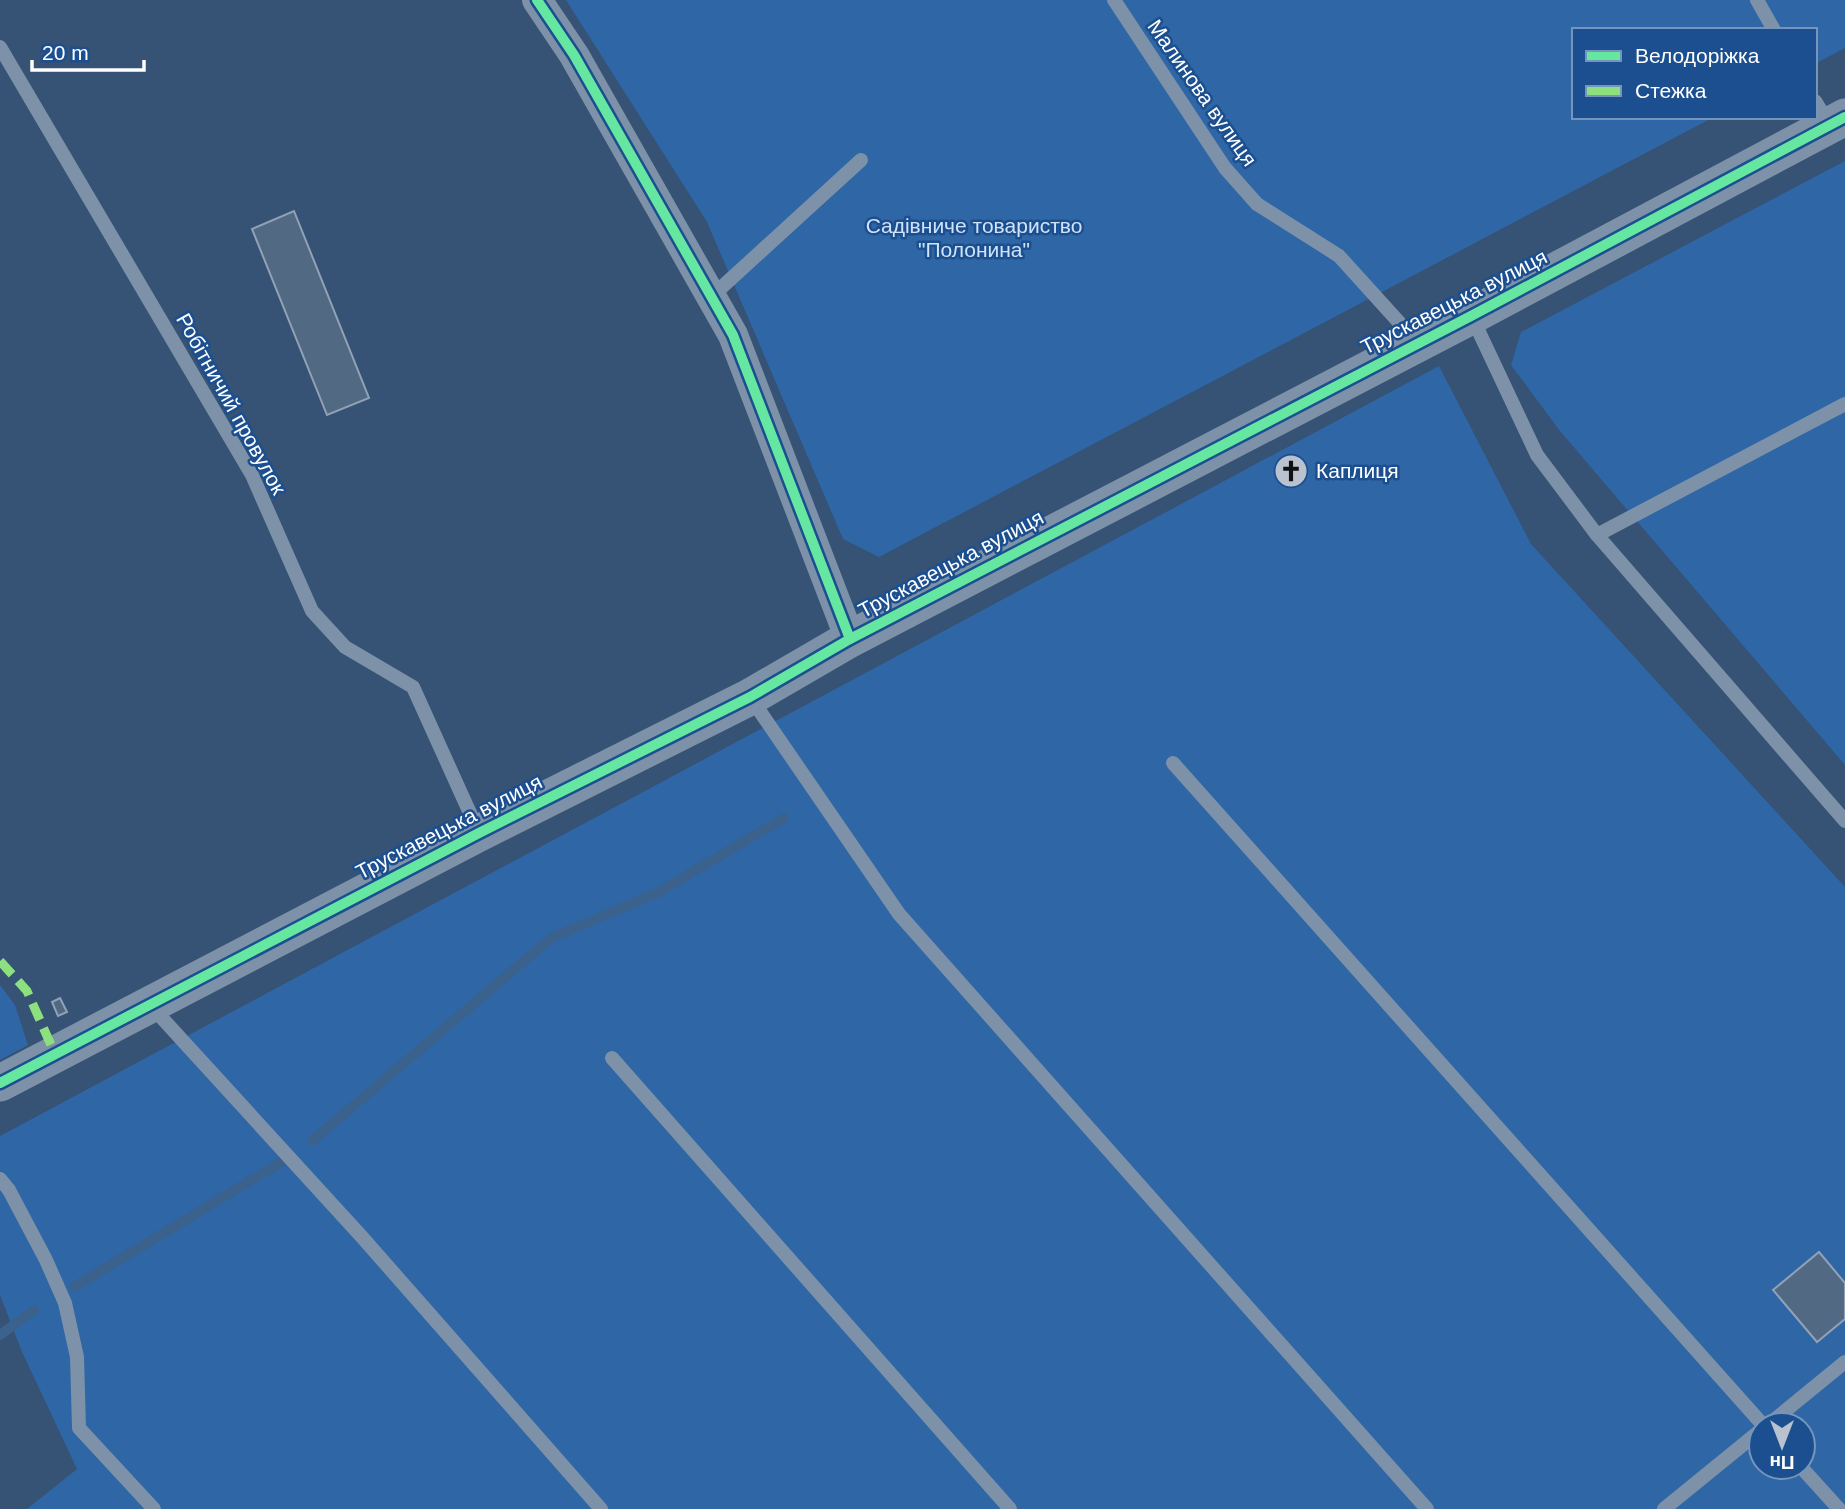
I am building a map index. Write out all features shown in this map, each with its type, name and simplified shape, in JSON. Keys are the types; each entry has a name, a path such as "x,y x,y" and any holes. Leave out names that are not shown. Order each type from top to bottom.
{"street":[{"path":"537,0 574,55 733,335 850,639"},
{"name":"Трускавецька вулиця","path":"0,1083 479,833 750,697 850,639 1471,316 1830,114"}],"lane":[{"name":"Малинова вулиця","path":"1114,0 1225,168 1257,204 1339,256 1417,342"},
{"path":"1757,0 1773,28"},
{"name":"Робітничий провулок","path":"0,47 251,475 312,611 345,648 413,687 479,833"},
{"path":"711,297 860,160"},
{"path":"1471,316 1537,455 1597,535 1845,821"},
{"path":"1597,535 1845,404"},
{"path":"750,697 899,914 1427,1509"},
{"path":"1173,763 1752,1411"},
{"path":"149,1004 362,1237 601,1509"},
{"path":"611,1058 1010,1509"},
{"path":"0,1180 9,1190 46,1260 65,1303 77,1357 79,1428 154,1509"},
{"path":"1783,1411 1845,1362"},
{"path":"1664,1509 1747,1441"},
{"path":"1814,1481 1839,1509"}],"green space":[{"name":"Садівниче товариство \"Полонина\"","path":"566,0 1845,0 1845,48 1817,63 1817,28 1572,28 1572,119 1710,119 879,557 843,539 707,222"},
{"path":"1845,161 1845,765 1560,431 1511,365 1521,332"},
{"path":"1439,366 1531,544 1845,887 1845,1509 27,1509 77,1469 22,1352 0,1295 0,1136"},
{"path":"0,985 15,1005 28,1045 0,1060"}],"building":[{"path":"294,211 369,398 327,415 252,229"},
{"name":"Каплиця","path":"1294,458 1303,475 1287,483 1278,466"},
{"path":"60,998 67,1012 58,1016 52,1002"},
{"path":"1819,1252 1845,1283 1845,1319 1817,1342 1773,1290"}],"waterway":[{"path":"312,1141 551,938 657,893 784,818"},
{"path":"74,1287 283,1161"},
{"path":"0,1335 34,1310"}],"marked path":[{"path":"0,961 27,991 55,1054"}],"cycle path":[{"path":"537,0 574,55 733,335 850,639"},
{"path":"0,1083 479,833 750,697 850,639 1471,316 1845,117"}],"place":[{"name":"Каплиця","path":"1291,471"}]}
